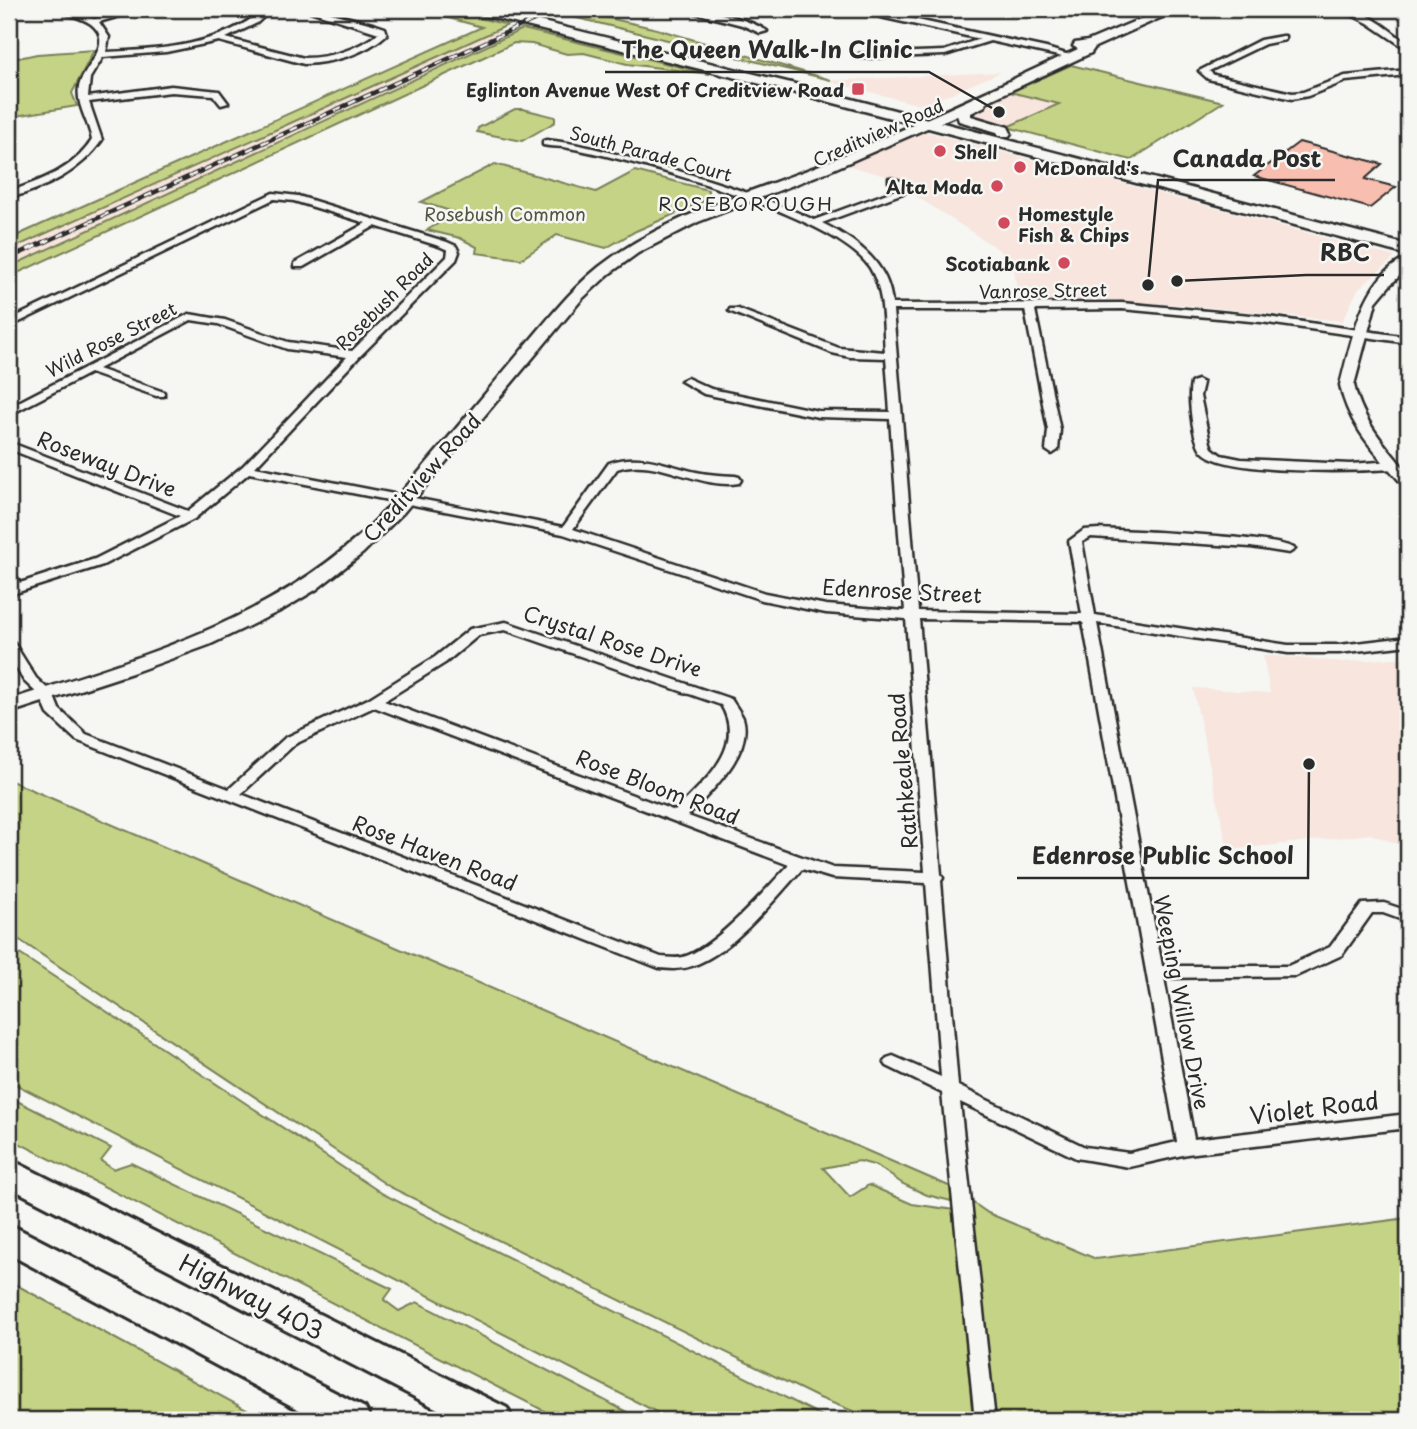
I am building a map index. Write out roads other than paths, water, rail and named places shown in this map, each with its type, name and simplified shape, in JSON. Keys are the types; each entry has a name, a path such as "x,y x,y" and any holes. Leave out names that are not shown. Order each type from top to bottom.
{"highway":[{"name":"Highway 403","path":"9,1172 495,1420"},
{"path":"9,1238 352,1420"}],"main road":[{"path":"475,9 925,117 1004,133 1408,242"},
{"path":"511,9 925,117 1408,250"},
{"name":"Creditview Road","path":"925,117 995,92 1066,55 1075,46 1091,44 1174,9"},
{"name":"Creditview Road","path":"9,707 207,639 312,584 367,540 406,500 576,296 602,270 664,231 748,195 753,187 925,117 1066,55"},
{"path":"995,92 991,98 962,114 967,121 1003,130 1004,133"}],"street":[{"path":"60,9 95,21 140,9"},
{"path":"101,55 167,50 218,38 240,29 268,9"},
{"path":"218,38 304,61 315,61 334,58 383,34 382,30 373,26 307,9"},
{"path":"684,9 745,23 763,31"},
{"path":"859,9 1066,55"},
{"path":"1344,9 1371,21 1408,48"},
{"path":"9,195 66,172 92,151 97,140 83,100 85,79 101,55 105,42 104,33 95,21"},
{"path":"862,56 945,53 992,37"},
{"path":"1282,38 1263,42 1203,71 1211,77 1292,96 1345,79 1408,73"},
{"path":"83,100 186,89 216,93 224,103"},
{"name":"South Parade Court","path":"546,143 569,145 748,195"},
{"path":"814,223 903,190 902,184 892,180"},
{"name":"Rathkeale Road","path":"748,195 814,223 851,243 876,269 886,293 950,1088 985,1420"},
{"name":"Rosebush Road","path":"9,324 273,196 295,198 443,244 454,252 452,258 247,469 190,516 99,562 13,590"},
{"path":"299,265 372,223"},
{"path":"1408,262 1386,281 1372,298 1347,378 1349,398 1359,420 1408,481"},
{"name":"Vanrose Street","path":"887,307 1030,309 1122,306 1261,319 1408,340"},
{"path":"1030,309 1054,430 1052,450"},
{"path":"734,311 836,351 889,355"},
{"name":"Wild Rose Street","path":"9,411 189,317 201,316 278,343 355,355"},
{"path":"91,370 160,394"},
{"path":"687,381 708,392 818,414 895,416"},
{"path":"1197,383 1194,396 1204,443 1207,450 1228,461 1350,468 1394,465"},
{"name":"Roseway Drive","path":"9,445 190,516"},
{"path":"566,531 613,466 622,462 636,460 701,477 735,480"},
{"name":"Edenrose Street","path":"247,469 566,531 762,596 826,609 910,615 1090,618 1288,649 1339,649 1408,641"},
{"name":"Weeping Willow Drive","path":"1187,1147 1075,541 1088,533 1251,543 1289,549"},
{"path":"9,576 13,590"},
{"name":"Crystal Rose Drive","path":"231,795 290,741 373,702 431,666 475,632 506,626 726,702 735,712 737,727 734,748 724,767 679,816"},
{"name":"Rose Haven Road","path":"9,646 31,681 46,694 54,711 82,737 659,962 688,961 705,951 751,915 799,863"},
{"name":"Rose Bloom Road","path":"373,702 799,863 832,873 934,878"},
{"path":"1154,972 1290,972 1336,951 1368,908 1384,908 1408,918"},
{"name":"Violet Road","path":"893,1062 1082,1153 1129,1160 1187,1147 1408,1121"}],"railway":[{"path":"43,243 558,9"},
{"path":"9,258 47,241"}],"place":[{"name":"Eglinton Avenue West Of Creditview Road","path":"858,89"},
{"name":"The Queen Walk-In Clinic","path":"999,112"},
{"name":"Shell","path":"940,151"},
{"name":"McDonald's","path":"1020,167"},
{"name":"Alta Moda","path":"997,186"},
{"name":"Homestyle Fish & Chips","path":"1004,223"},
{"name":"Scotiabank","path":"1064,263"},
{"name":"RBC","path":"1177,281"},
{"name":"Canada Post","path":"1148,285"},
{"name":"Edenrose Public School","path":"1309,764"}],"district":[{"name":"ROSEBOROUGH","path":"746,203"}],"park label":[{"name":"Rosebush Common","path":"505,213"}]}
